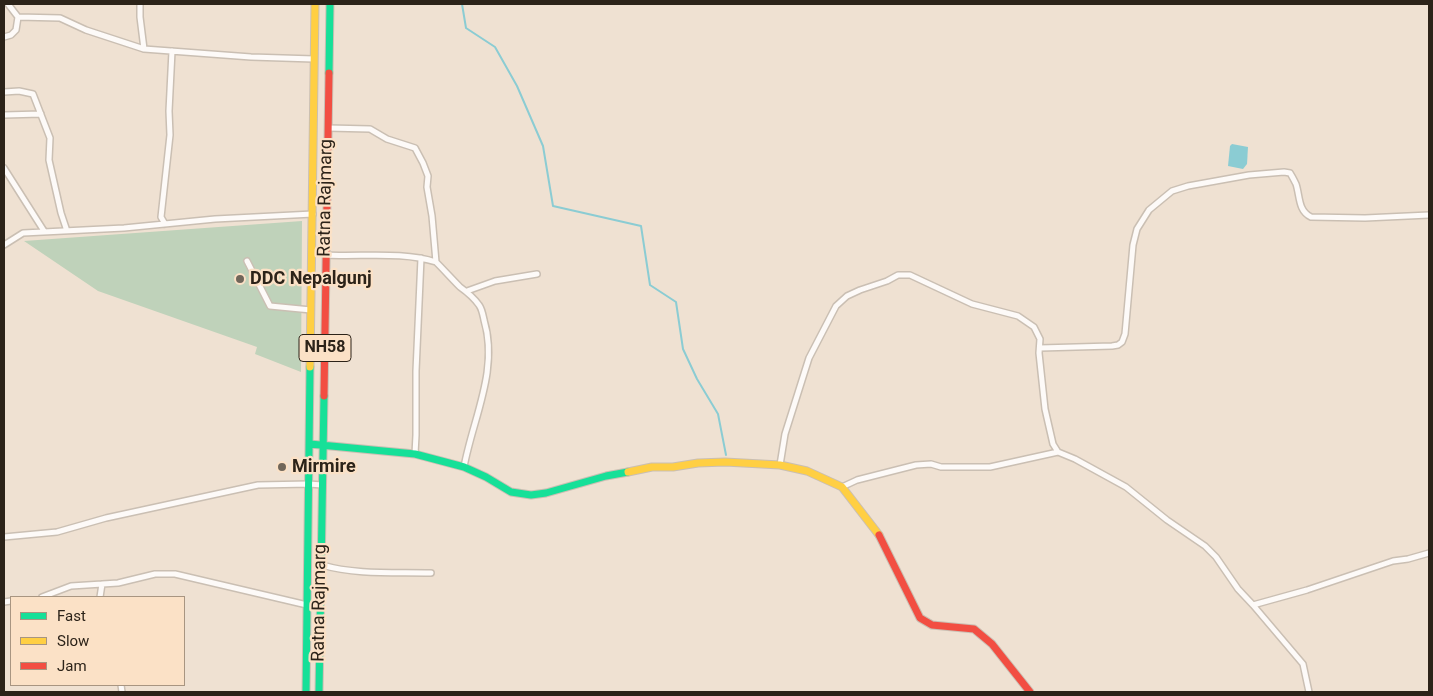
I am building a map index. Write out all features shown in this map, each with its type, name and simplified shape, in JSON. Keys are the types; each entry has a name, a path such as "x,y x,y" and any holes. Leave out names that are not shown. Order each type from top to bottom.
{"main road":[{"name":"Ratna Rajmarg","path":"306,692 315,4"},
{"name":"Ratna Rajmarg","path":"319,692 330,4"},
{"path":"310,444 415,454 464,467 486,477 511,492 531,495 546,493 606,476 652,467 725,462 780,465 807,471 842,487 874,528 891,557 920,618 932,625 974,628 992,644 1030,692"}],"street":[{"path":"4,37 11,35 16,30 18,18 8,4"},
{"path":"140,4 144,49"},
{"path":"18,18 60,18 86,30 144,49 251,57 314,59"},
{"path":"165,224 162,217 170,135 169,111 172,52"},
{"path":"4,92 19,91 33,94 50,138 49,160 60,213 67,231"},
{"path":"4,115 41,114"},
{"path":"327,128 370,129 387,140 415,148 428,176 436,262"},
{"path":"4,168 44,231"},
{"path":"1040,348 1112,346 1122,342 1125,334 1133,245 1137,229 1149,210 1172,191 1188,186 1249,175 1284,172 1290,173 1295,183 1302,210 1311,218 1429,215"},
{"path":"4,245 23,233 312,214"},
{"path":"326,255 421,258 436,262 467,291 480,307 487,330 488,356 485,390 476,416 464,467"},
{"path":"415,454 416,371 421,258"},
{"path":"247,261 270,306 311,310"},
{"path":"467,291 495,281 537,274"},
{"path":"780,465 785,434 794,403 804,379 808,358 836,306 847,296 898,275 910,275 972,304 1018,316 1034,327 1038,333 1046,409 1053,444 1058,452"},
{"path":"842,487 857,480 916,465 990,467 1058,452 1075,458 1120,484 1205,546 1216,557 1238,589 1258,609 1272,629 1303,664 1309,692"},
{"path":"4,537 57,532 106,518 258,485 322,485"},
{"path":"1253,605 1307,590 1384,564 1429,553"},
{"path":"322,565 368,572 431,573"},
{"path":"45,596 71,586 118,583 155,574 175,574 308,605"},
{"path":"100,596 102,584"}],"green space":[{"path":"302,221 301,372 255,354 257,347 98,291 24,241"}],"water":[{"path":"1232,144 1248,147 1247,164 1243,169 1228,166 1230,146"}],"waterway":[{"path":"462,4 466,28 495,47 517,86 543,146 553,206 641,226 650,285 676,302 683,349 697,379 718,414 726,455"}],"traffic: fast":[{"path":"329,73 330,4"},
{"path":"306,692 310,367"},
{"path":"319,692 324,396"},
{"path":"310,444 415,454 464,467 486,477 511,492 531,495 546,493 606,476 628,472"}],"traffic: slow":[{"path":"310,367 315,4"},
{"path":"628,472 652,467 725,462 780,465 807,471 842,487 879,535"}],"traffic: jam":[{"path":"324,396 329,73"},
{"path":"879,535 920,618 932,625 974,629 992,644 1030,692"}],"place":[{"name":"DDC Nepalgunj","path":"240,279"},
{"name":"Mirmire","path":"282,467"}]}
